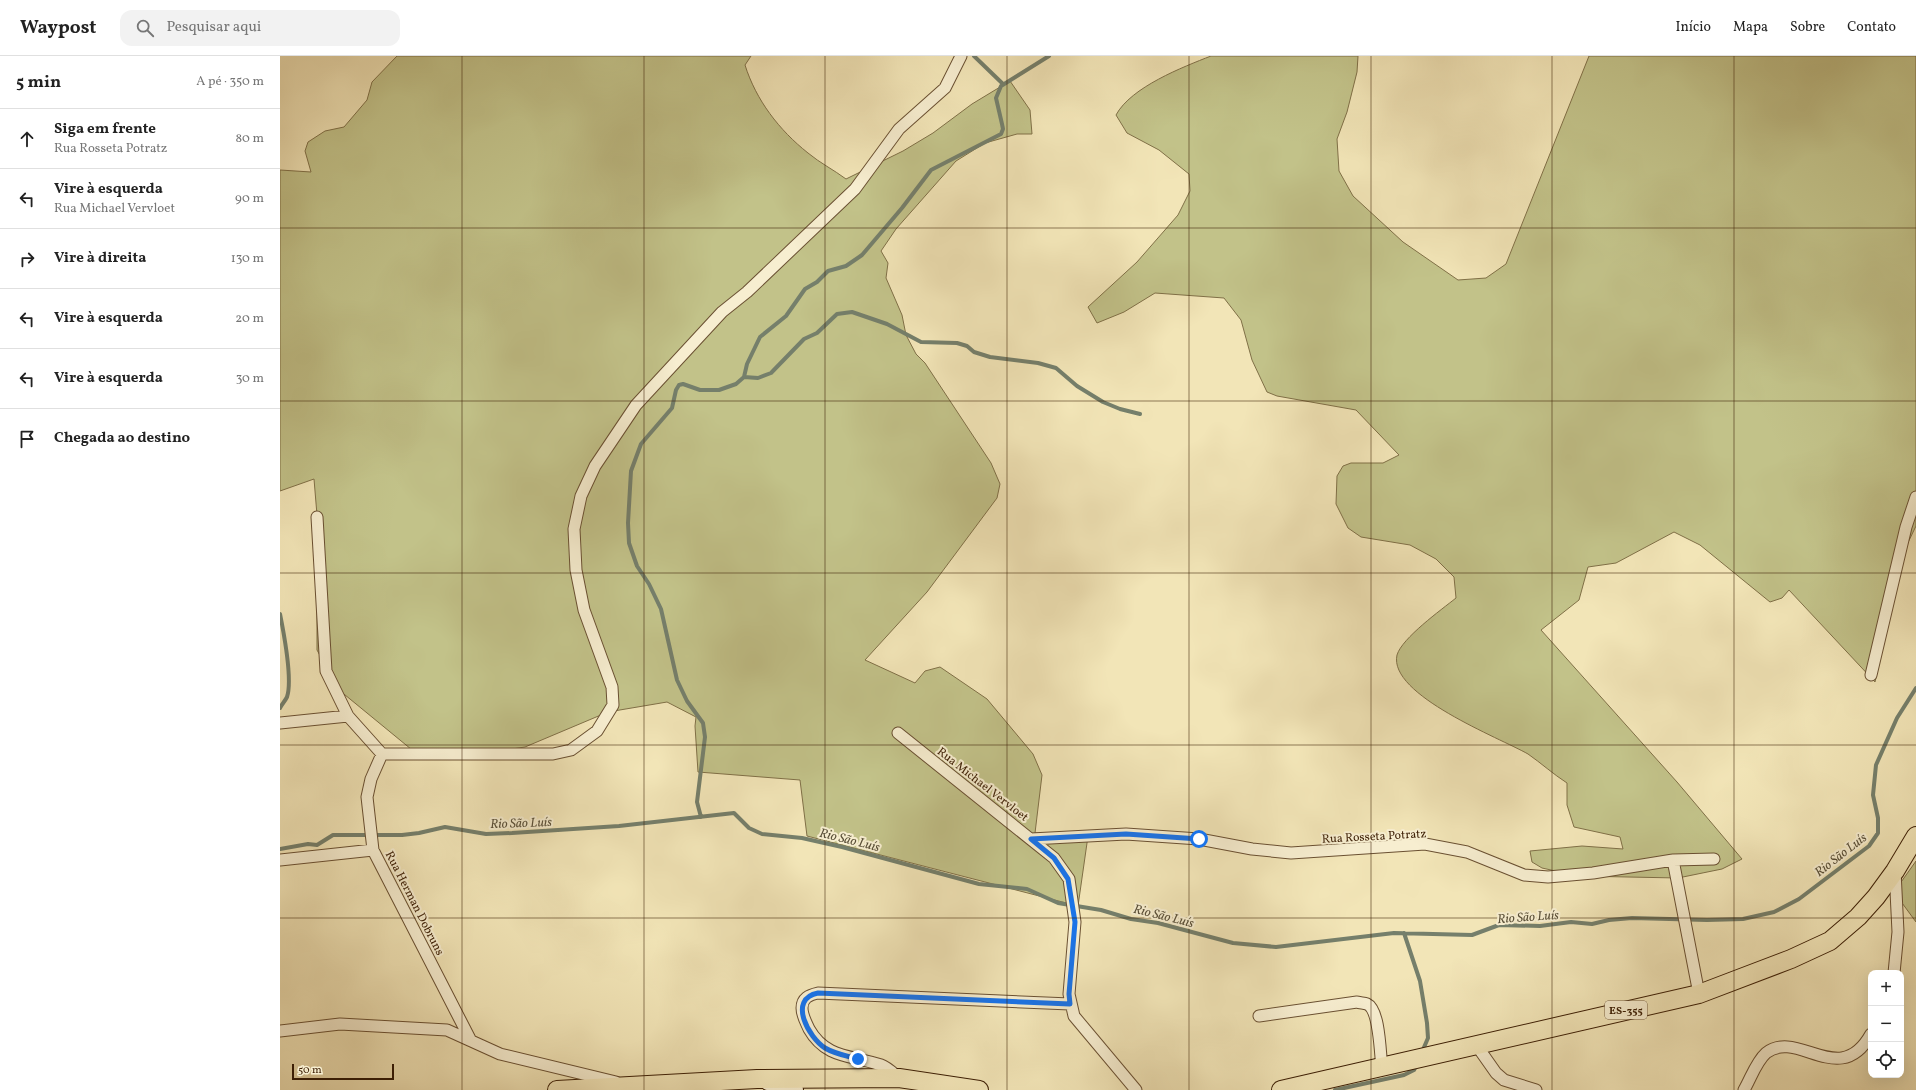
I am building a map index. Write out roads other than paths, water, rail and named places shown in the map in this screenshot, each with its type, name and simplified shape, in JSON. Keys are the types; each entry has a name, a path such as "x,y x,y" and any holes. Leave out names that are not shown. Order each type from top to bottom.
{"main road":[{"name":"ES-355","path":"1281,1090 1699,994 1791,959 1830,941 1858,918 1895,871 1916,836"},
{"path":"557,1090 757,1079 899,1078 979,1090"}],"street":[{"path":"317,517 326,671 348,716 382,754 553,754 571,750 592,735 601,725 613,705 612,687 584,610 576,570 574,529 581,496 595,466 636,405 722,312 747,292 855,189 866,177 899,129 945,88 961,56"},
{"path":"1872,674 1906,527 1916,497"},
{"path":"280,723 348,716"},
{"name":"Rua Michael Vervloet","path":"898,733 1054,858 1068,879 1075,922 1069,994 1070,1004 1074,1016 1136,1090"},
{"name":"Rua Herman Dobruns","path":"382,754 371,778 367,797 373,848 470,1039"},
{"name":"Rua Rosseta Potratz","path":"1031,839 1126,834 1199,839 1252,849 1291,853 1425,844 1467,852 1524,875 1548,877 1593,873 1673,860 1714,859"},
{"path":"280,860 373,848"},
{"path":"1673,860 1699,994"},
{"path":"1894,970 1898,932 1895,871"},
{"path":"899,1078 883,1065 835,1053 824,1048 813,1036 802,1014 803,1003 808,996 818,993 1070,1004"},
{"path":"1260,1016 1357,1002 1367,1004 1372,1009 1376,1019 1382,1068"},
{"path":"280,1031 340,1024 401,1026 447,1030 470,1039 500,1054 630,1085"},
{"path":"1744,1090 1761,1058 1768,1052 1781,1048 1838,1061 1850,1059 1859,1053 1868,1039"},
{"path":"1477,1046 1496,1073 1504,1080 1536,1090"},
{"path":"757,1079 795,1090"}],"waterway":[{"path":"974,56 1003,84"},
{"path":"701,817 697,802 705,737 703,723 687,701 677,680 661,609 649,584 637,566 629,543 628,523 631,471 641,444 672,408 676,390 679,385 683,384 700,390 719,390 736,384 744,377 747,364 760,337 786,316 805,289 817,282 828,271 846,266 862,255 902,208 931,170 1001,134 1003,129 996,98 1001,86 1049,56"},
{"path":"744,377 758,378 771,373 804,339 817,333 837,314 852,312 887,324 921,342 957,343 967,346 974,352 990,357 1038,363 1056,368 1077,386 1103,402 1120,409 1140,414"},
{"path":"280,614 284,633 289,679 287,697 280,708"},
{"name":"Rio São Luís","path":"280,849 308,844 317,845 333,835 402,835 445,827 486,834 512,833 619,826 734,813 749,828 762,834 802,838 842,847 979,884 1027,889 1058,903 1101,910 1131,919 1158,923 1233,943 1276,947 1394,933 1472,935 1499,925 1540,926 1571,922 1592,924 1609,920 1632,918 1707,920 1743,919 1774,912 1799,899 1869,846 1878,833 1878,818 1873,795 1876,765 1897,718 1916,688"},
{"path":"1404,933 1420,981 1427,1023 1428,1038 1422,1052"},
{"path":"1335,1090 1404,1075 1414,1070 1417,1064"}]}
